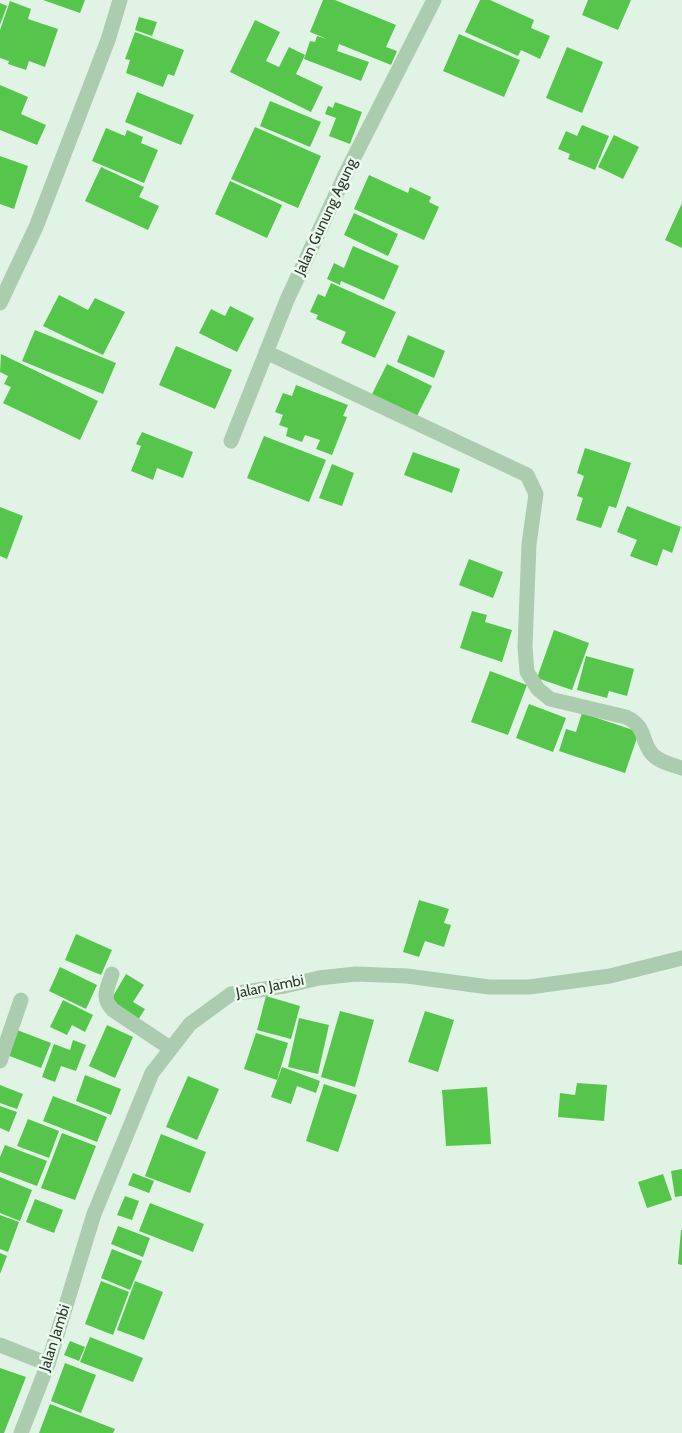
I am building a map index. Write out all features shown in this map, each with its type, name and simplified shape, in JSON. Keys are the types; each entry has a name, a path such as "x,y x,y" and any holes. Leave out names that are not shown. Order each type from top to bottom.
{"street":[{"path":"0,303 36,227 108,40 120,0"},
{"name":"Jalan Gunung Agung","path":"231,441 287,300 347,171 430,1"},
{"path":"266,352 527,475 536,494 529,544 525,647 527,672 538,689 550,699 626,717 635,721 640,726 652,754 669,764 682,768"},
{"name":"Jalan Jambi","path":"21,1433 48,1364 94,1214 152,1073 190,1024 230,994 285,986 319,978 356,974 407,976 489,987 529,987 610,976 682,958"},
{"path":"112,974 105,996 106,1004 112,1010 170,1048"},
{"path":"0,1061 21,1000"},
{"path":"0,1345 48,1364"}],"building":[{"path":"43,0 85,0 80,13"},
{"path":"323,0 335,0 396,25 386,47 397,51 391,65 339,44 337,51 369,62 361,81 304,59 310,41 315,42 317,36 327,39 310,32"},
{"path":"480,0 490,0 534,20 531,28 550,36 540,59 521,50 518,56 465,32"},
{"path":"588,0 631,0 618,30 582,15"},
{"path":"10,1 31,9 28,19 58,29 45,67 29,61 26,70 8,64 9,61 0,58 0,30"},
{"path":"0,3 7,6 0,25"},
{"path":"139,17 157,22 152,36 135,30"},
{"path":"255,20 280,32 266,61 279,67 289,47 305,55 296,74 323,87 311,112 230,72"},
{"path":"135,32 184,50 174,76 168,74 163,87 126,73 130,60 125,59"},
{"path":"459,34 520,60 504,97 443,71"},
{"path":"567,47 603,62 582,113 546,98"},
{"path":"0,85 28,97 21,114 46,125 37,145 0,130"},
{"path":"137,92 194,115 181,145 125,122"},
{"path":"270,101 321,122 310,147 260,126"},
{"path":"335,102 362,112 350,144 329,136 336,118 325,114 328,106 333,108"},
{"path":"582,125 609,136 595,170 568,159 570,154 558,149 566,131 577,136"},
{"path":"255,127 321,156 298,208 231,179"},
{"path":"106,128 125,136 127,130 143,137 141,143 158,150 144,183 92,161"},
{"path":"614,135 639,147 623,179 598,167"},
{"path":"0,156 28,166 14,209 0,204"},
{"path":"101,167 144,187 139,197 159,206 148,230 85,201"},
{"path":"369,175 408,193 410,187 431,197 429,202 439,207 424,240 354,209"},
{"path":"230,181 282,205 267,238 215,214"},
{"path":"682,203 682,248 665,240"},
{"path":"354,213 398,234 388,256 344,235"},
{"path":"353,246 399,266 384,300 341,281 340,285 327,279 334,263 344,268"},
{"path":"331,283 396,312 375,358 341,343 346,332 316,319 318,315 310,312 318,294 325,297"},
{"path":"59,295 88,310 95,298 125,312 103,355 43,326"},
{"path":"230,306 254,318 237,352 199,333 211,309 225,316"},
{"path":"35,330 116,363 103,394 22,361"},
{"path":"408,335 445,351 434,378 397,362"},
{"path":"176,346 232,370 215,409 159,385"},
{"path":"1,354 98,401 80,440 3,403 11,387 4,384 8,376 0,372"},
{"path":"387,364 432,386 416,418 371,396"},
{"path":"296,385 348,405 343,416 347,417 332,455 316,449 320,440 305,435 302,442 286,436 288,428 279,425 283,415 275,412 283,393 292,396"},
{"path":"142,432 193,452 183,478 157,468 153,480 131,471 141,446 136,444"},
{"path":"264,436 326,460 309,502 247,478"},
{"path":"585,448 631,463 616,508 609,506 601,528 576,520 583,498 577,496 584,476 577,473"},
{"path":"413,452 460,469 452,493 404,475"},
{"path":"332,464 354,473 342,506 319,498"},
{"path":"627,506 681,527 672,553 663,549 657,566 630,556 637,540 617,532"},
{"path":"0,507 23,516 7,559 0,556"},
{"path":"469,559 503,572 493,598 459,585"},
{"path":"472,611 487,615 485,622 512,630 502,662 460,648"},
{"path":"554,630 589,643 572,690 537,678"},
{"path":"586,656 634,669 627,696 609,691 607,698 577,690"},
{"path":"490,671 527,685 508,735 471,722"},
{"path":"529,704 566,718 553,752 516,738"},
{"path":"582,713 639,732 625,773 559,751 566,729 576,732"},
{"path":"419,900 449,909 444,923 451,925 444,947 425,941 419,957 403,952"},
{"path":"76,934 112,950 101,975 65,960"},
{"path":"60,967 97,985 86,1009 49,991"},
{"path":"126,974 144,985 133,1002 145,1009 138,1020 109,1003"},
{"path":"266,996 300,1006 291,1039 257,1030"},
{"path":"63,1000 93,1015 85,1032 72,1025 67,1035 50,1027"},
{"path":"340,1011 374,1020 355,1087 321,1077"},
{"path":"425,1011 454,1020 438,1072 408,1062"},
{"path":"299,1018 329,1025 318,1074 288,1067"},
{"path":"107,1025 133,1037 115,1078 89,1066"},
{"path":"17,1030 51,1043 41,1068 7,1055"},
{"path":"256,1033 288,1043 277,1080 244,1069"},
{"path":"73,1040 86,1045 76,1071 61,1066 55,1082 42,1077 54,1044 70,1050"},
{"path":"282,1067 320,1081 316,1093 297,1086 291,1104 271,1097"},
{"path":"85,1075 121,1089 111,1115 76,1101"},
{"path":"188,1076 219,1089 197,1140 166,1127"},
{"path":"577,1083 607,1085 604,1121 558,1117 560,1093 575,1095"},
{"path":"324,1084 357,1095 338,1152 306,1141"},
{"path":"0,1085 23,1094 17,1109 0,1103"},
{"path":"487,1087 491,1144 446,1146 442,1090"},
{"path":"53,1096 107,1117 97,1142 43,1121"},
{"path":"0,1106 17,1112 9,1132 0,1128"},
{"path":"28,1119 59,1131 49,1158 17,1146"},
{"path":"62,1133 96,1146 75,1200 41,1188"},
{"path":"161,1134 206,1152 190,1193 145,1176"},
{"path":"5,1145 47,1161 37,1186 0,1172 0,1157"},
{"path":"682,1169 682,1196 675,1197 671,1171"},
{"path":"133,1173 154,1181 149,1193 128,1185"},
{"path":"663,1174 672,1200 647,1208 638,1182"},
{"path":"0,1177 32,1190 20,1221 0,1213"},
{"path":"125,1196 139,1201 132,1220 117,1215"},
{"path":"35,1199 63,1210 54,1233 26,1222"},
{"path":"150,1203 204,1224 193,1252 139,1231"},
{"path":"0,1215 19,1222 8,1252 0,1249"},
{"path":"118,1226 150,1238 143,1257 111,1244"},
{"path":"682,1230 682,1265 678,1264"},
{"path":"112,1249 142,1261 130,1290 101,1278"},
{"path":"0,1253 7,1256 0,1274"},
{"path":"101,1281 129,1292 113,1335 85,1324"},
{"path":"135,1281 163,1292 144,1340 117,1330"},
{"path":"90,1337 143,1358 133,1382 80,1362"},
{"path":"70,1341 85,1347 79,1361 64,1355"},
{"path":"65,1363 96,1375 81,1413 51,1401"},
{"path":"0,1368 26,1377 4,1433 0,1433"},
{"path":"50,1404 115,1429 113,1433 39,1433"}]}
